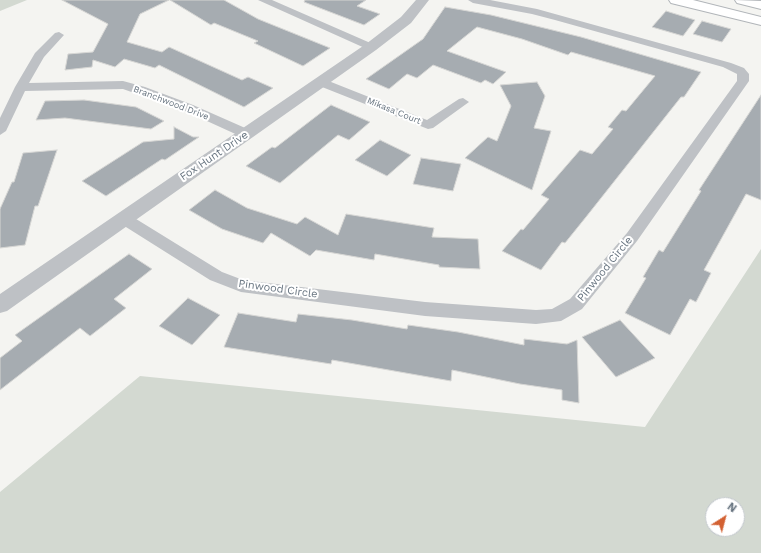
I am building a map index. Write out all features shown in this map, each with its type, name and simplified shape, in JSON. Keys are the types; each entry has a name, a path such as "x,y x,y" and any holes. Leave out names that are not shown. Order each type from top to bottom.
{"main road":[{"path":"676,0 761,21"},
{"path":"742,0 761,5"}],"street":[{"path":"263,0 371,47"},
{"name":"Fox Hunt Drive","path":"0,306 123,218 247,134 371,47 406,20 423,0"},
{"name":"Pinwood Circle","path":"123,218 216,276 241,286 425,309 536,316 555,316 576,304 632,237 743,81 743,74 740,70 727,65 559,18 533,11 473,0"},
{"path":"0,131 21,87 39,55 59,35"},
{"name":"Mikasa Court","path":"322,82 428,125 462,102"},
{"name":"Branchwood Drive","path":"21,87 124,85 189,108 247,134"}],"shaded area":[{"path":"0,0 27,0 0,11"},
{"path":"761,249 761,553 0,553 0,492 140,376 645,427"}],"building":[{"path":"62,0 169,0 140,14 127,42 162,52 169,47 242,80 248,77 273,88 244,107 159,65 155,68 124,59 115,67 93,60 92,67 65,70 68,54 93,52 108,24"},
{"path":"170,0 224,0 258,19 330,48 303,66 254,43 258,41 214,23 211,25"},
{"path":"305,0 366,0 357,6 380,14 364,25 304,2"},
{"path":"445,7 491,15 581,37 701,72 684,97 681,97 565,243 562,242 541,270 502,251 521,229 523,230 549,199 541,195 580,150 592,154 613,129 608,127 622,110 626,111 655,76 571,52 568,55 522,39 477,27 447,51 506,72 493,84 485,80 481,83 433,65 417,78 407,74 389,89 366,79 423,39"},
{"path":"666,11 695,20 683,36 652,27"},
{"path":"702,21 731,29 722,42 693,34"},
{"path":"537,82 545,96 534,128 551,131 532,190 465,158 488,137 497,141 511,106 500,85"},
{"path":"761,95 761,200 746,194 704,270 711,273 696,302 690,299 670,335 625,313 646,278 643,277 659,250 663,252 701,191 699,190"},
{"path":"84,100 136,107 164,121 151,129 65,118 36,120 45,101"},
{"path":"331,105 370,122 349,140 338,135 280,183 246,166 272,147 275,148"},
{"path":"174,127 193,137 199,137 165,160 162,159 106,196 82,181 143,142 174,139"},
{"path":"380,140 411,155 387,176 355,160"},
{"path":"57,150 38,206 35,206 25,245 0,248 0,209 12,182 14,182 23,153"},
{"path":"421,158 461,164 453,191 413,184"},
{"path":"215,190 247,208 297,224 305,217 338,235 346,214 434,228 432,237 478,239 480,269 439,267 439,265 375,254 374,260 316,250 310,256 271,233 263,243 222,229 189,210"},
{"path":"129,254 152,269 114,299 126,308 90,336 80,328 0,390 0,358 22,341 15,335"},
{"path":"188,298 220,315 192,345 159,326"},
{"path":"238,313 296,322 298,314 352,320 407,329 408,325 458,332 524,345 524,339 567,344 577,340 579,403 562,400 562,390 520,384 452,370 451,381 332,360 331,364 224,347"},
{"path":"620,320 655,358 616,377 582,337"}]}
